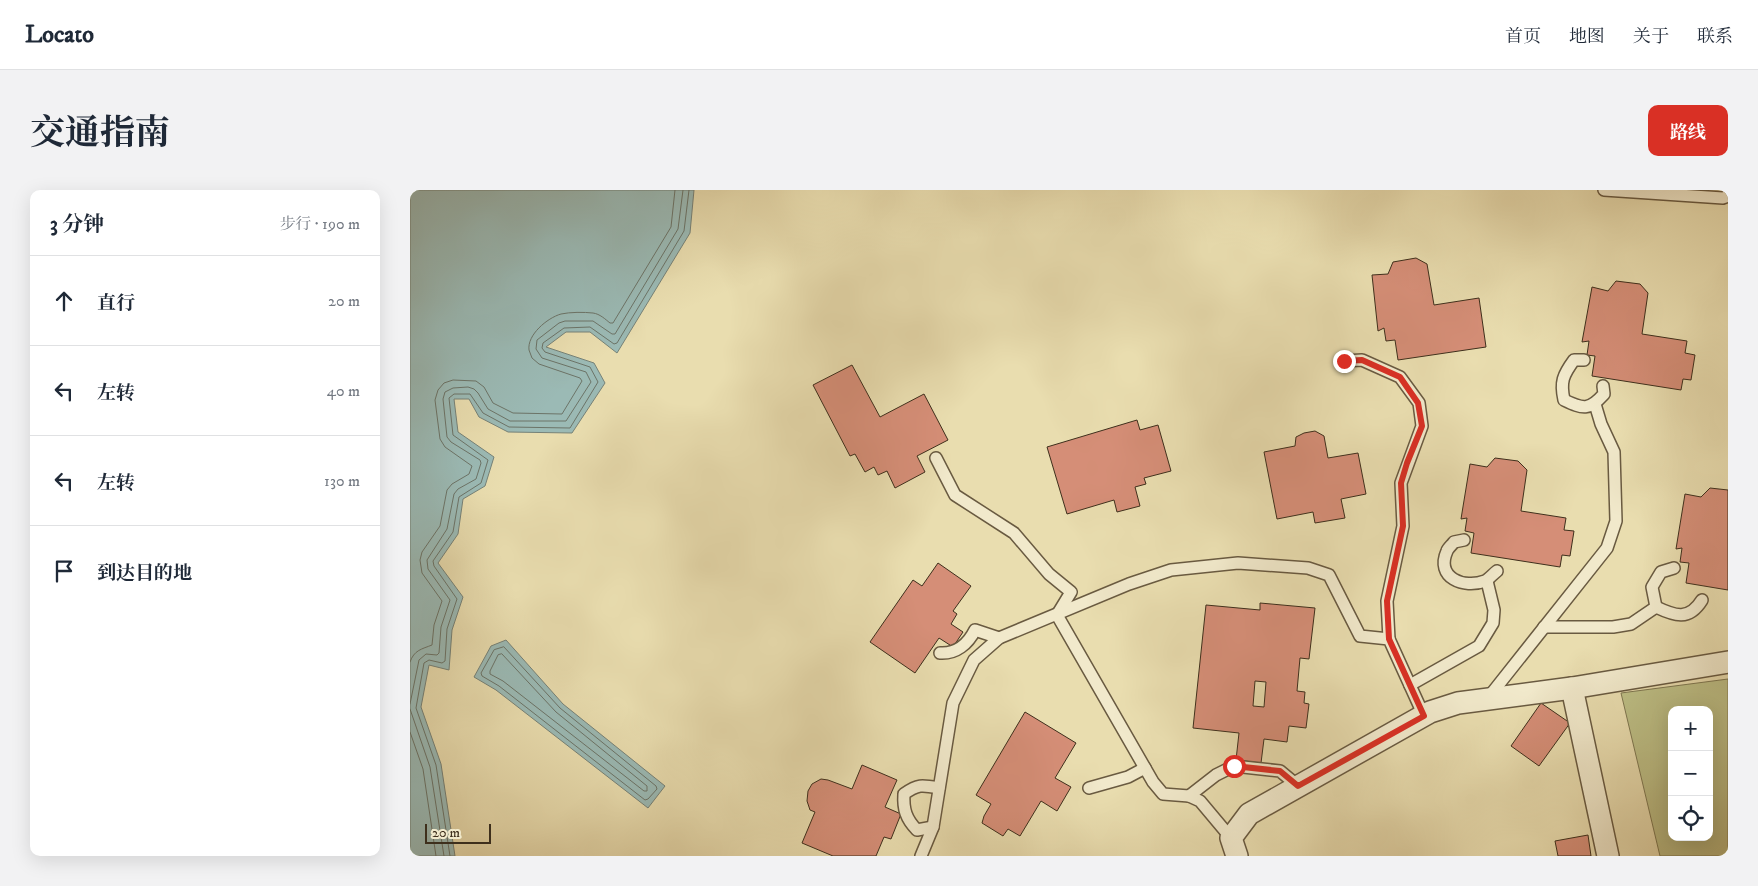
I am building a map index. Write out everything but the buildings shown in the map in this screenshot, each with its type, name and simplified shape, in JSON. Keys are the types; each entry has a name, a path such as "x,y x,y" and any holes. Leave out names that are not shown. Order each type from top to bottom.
{"street":[{"path":"1234,847 1249,814 1424,716 1458,703 1572,688 1728,662"},
{"path":"1572,688 1608,856"}],"lane":[{"path":"1604,190 1723,198 1728,196"},
{"path":"1344,361 1362,360 1400,377 1418,403 1420,411 1422,426 1401,483 1403,526 1387,601 1389,639 1424,716"},
{"path":"1584,360 1574,360 1565,372 1561,386 1564,400 1579,408 1595,404 1604,394 1603,386"},
{"path":"1487,699 1607,548 1616,521 1614,452 1601,424 1595,404"},
{"path":"936,458 955,495 1014,533 1049,574 1071,592 1057,615"},
{"path":"1464,540 1454,542 1447,552 1444,565 1449,575 1458,582 1470,584 1487,581 1497,570"},
{"path":"921,856 933,827 954,703 974,660 999,638 1129,584 1172,570 1238,563 1308,568 1329,575 1360,636 1389,639"},
{"path":"1656,607 1652,587 1661,572 1674,568"},
{"path":"1410,685 1479,646 1493,623 1494,616 1487,581"},
{"path":"1656,607 1674,615 1688,613 1697,608 1702,600"},
{"path":"1544,627 1613,627 1631,624 1656,607"},
{"path":"1057,615 1153,782 1163,794 1189,796 1200,801 1234,847"},
{"path":"940,653 950,654 958,650 975,630 999,638"},
{"path":"1189,796 1216,774 1234,766 1280,771 1298,786"},
{"path":"1089,788 1128,777 1145,768"},
{"path":"933,827 916,830 909,822 903,807 904,794 914,786 939,788"}],"green space":[{"path":"1728,679 1728,856 1660,856 1621,693"}],"water":[{"path":"410,190 694,190 690,233 617,353 590,332 566,332 546,347 594,363 605,383 572,433 508,432 479,417 469,399 454,399 458,432 494,457 485,486 463,499 458,534 438,563 463,597 452,630 449,670 429,665 421,707 441,764 455,856 410,856"},
{"path":"506,640 563,704 665,786 648,808 496,690 474,677 491,646"}],"route":[{"path":"1234,766 1280,771 1298,786 1424,716 1389,639 1387,601 1403,526 1401,483 1422,426 1418,403 1400,377 1362,360 1344,361"}]}
